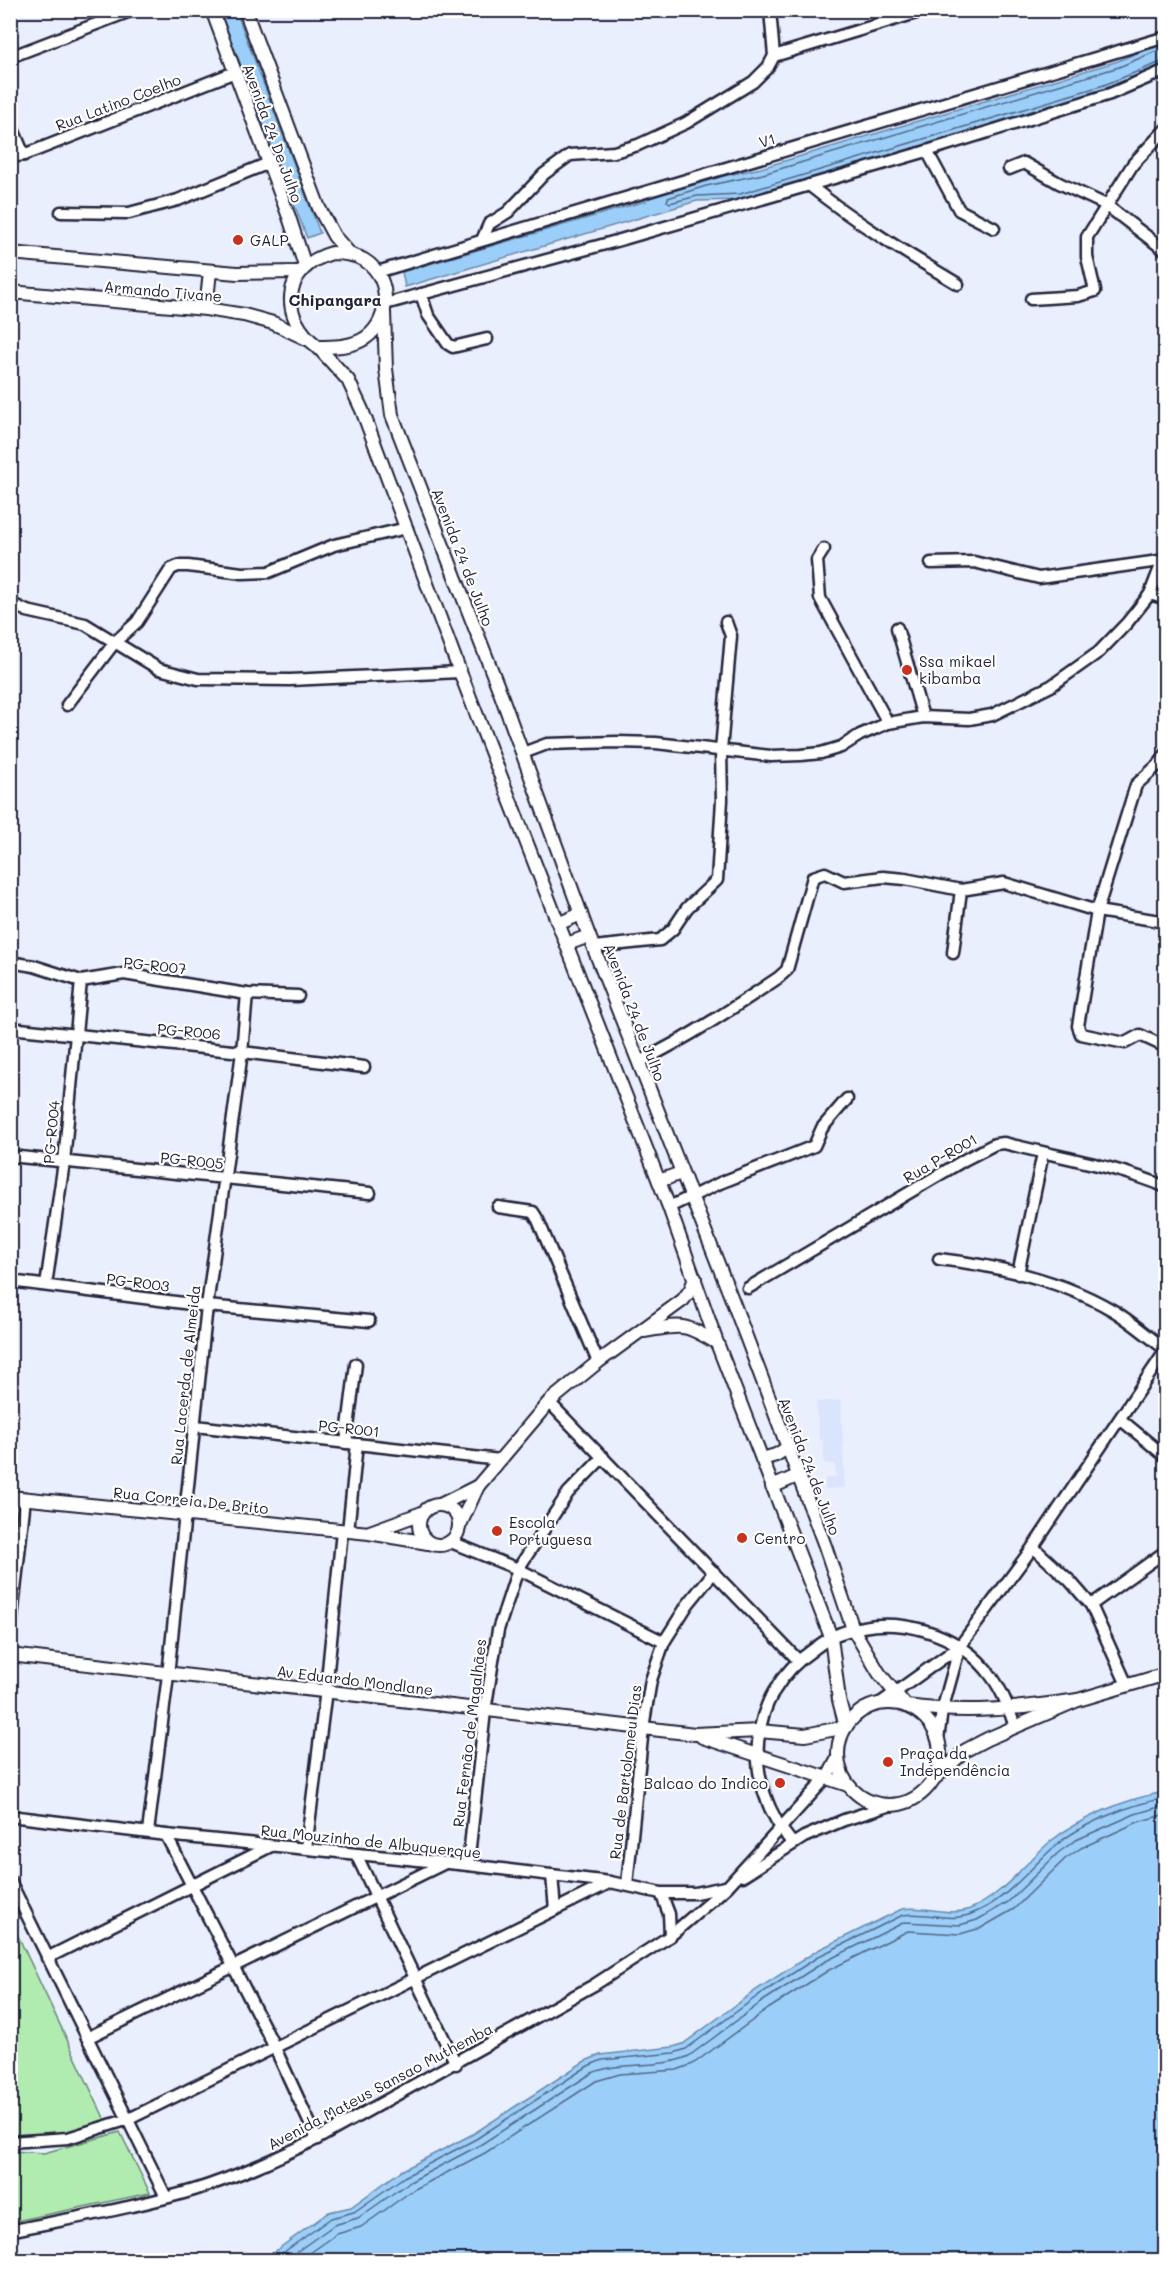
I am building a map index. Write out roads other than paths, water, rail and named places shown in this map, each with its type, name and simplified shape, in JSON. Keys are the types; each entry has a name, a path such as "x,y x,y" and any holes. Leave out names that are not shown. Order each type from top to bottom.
{"street":[{"path":"10,57 133,10"},
{"name":"Avenida 24 De Julho","path":"212,10 269,163 302,269"},
{"name":"Avenida 24 De Julho","path":"245,10 319,208 334,236 349,254"},
{"path":"482,240 489,224 508,212 544,174 570,156 614,152 630,147 686,123 753,82 768,67 774,56 770,10"},
{"path":"774,56 927,10"},
{"name":"V1","path":"377,272 1166,37"},
{"path":"385,308 421,294 620,240 927,151 1110,94 1166,69"},
{"name":"Rua Latino Coelho","path":"10,157 24,155 235,72"},
{"path":"10,122 24,155"},
{"path":"1031,299 1078,296 1095,291 1087,257 1087,237 1106,204 1142,152 1166,129"},
{"path":"927,151 959,210 994,228"},
{"path":"61,212 129,213 178,200 269,163"},
{"path":"1009,169 1024,163 1059,183 1106,204 1166,251"},
{"path":"809,185 854,220 958,284"},
{"path":"318,347 349,345 361,340 371,333 385,308 384,287 377,272 365,260 349,254 332,252 317,257 302,269 293,285 291,299 293,314 307,339 318,347 348,380 362,410 460,672 560,923 669,1207 717,1343 831,1637 839,1700 846,1727"},
{"name":"Armando Tivane","path":"10,254 265,274 302,269"},
{"path":"206,309 210,271"},
{"name":"Armando Tivane","path":"10,292 206,309 244,315 273,323 307,339"},
{"path":"421,294 428,315 448,344 453,347 487,339"},
{"name":"Avenida 24 de Julho","path":"385,308 386,369 392,415 523,753 581,914 825,1546 853,1629 879,1673 906,1706"},
{"path":"68,705 115,642 137,622 171,569 178,566 242,573 269,572 334,545 407,528"},
{"path":"824,549 817,560 820,598 888,723"},
{"path":"523,753 547,744 606,742 656,743 771,756 821,753 841,747 860,735 888,723 923,717 969,719 992,715 1051,686 1099,652 1127,623 1150,594 1164,560"},
{"path":"931,562 974,562 1039,578 1164,560"},
{"path":"1150,594 1166,599"},
{"path":"10,603 27,611 85,624 159,669 198,679 290,680 460,672"},
{"path":"567,944 592,941 660,940 673,929 687,908 717,879 722,800 721,750 731,636 726,622"},
{"path":"897,628 923,717"},
{"path":"1166,754 1160,763 1136,785 1097,911 1079,1032 1125,1043 1140,1035 1166,1047"},
{"path":"639,1062 704,1027 787,970 813,877 825,873 844,882 883,878 905,879 961,890 1004,883 1097,911 1166,922"},
{"path":"953,953 961,890"},
{"path":"560,923 581,914"},
{"name":"PG-R007","path":"10,962 34,966 81,981 124,974 247,994 298,996"},
{"name":"PG-R004","path":"46,1285 64,1162 74,1035 81,981"},
{"name":"Rua Lacerda de Almeida","path":"148,1832 168,1675 207,1306 242,1052 247,994"},
{"name":"PG-R006","path":"10,1028 364,1067"},
{"path":"669,1207 814,1146 822,1128 847,1099"},
{"name":"Rua P-R001","path":"748,1288 995,1144 1004,1143 1118,1170 1166,1188"},
{"path":"1018,1274 1043,1153"},
{"name":"PG-R005","path":"10,1156 370,1193"},
{"path":"659,1181 681,1173"},
{"path":"498,1207 533,1212 597,1362"},
{"path":"891,1805 875,1803 860,1796 848,1785 841,1771 838,1756 840,1741 846,1727 855,1716 879,1704 960,1646 1033,1547 1166,1350 1116,1312 1052,1282 977,1263 939,1259"},
{"path":"451,1542 478,1486 549,1402 597,1362 682,1300 691,1289 695,1278"},
{"name":"PG-R003","path":"10,1281 207,1306 369,1321"},
{"path":"639,1332 680,1325 697,1330 717,1343"},
{"path":"306,1848 345,1531 356,1364"},
{"path":"549,1402 798,1660"},
{"path":"1120,1419 1166,1457"},
{"name":"PG-R001","path":"195,1426 500,1460"},
{"path":"762,1459 776,1455 787,1448"},
{"name":"Rua Fernão de Magalhães","path":"468,1865 485,1711 498,1630 518,1569 568,1493 603,1457"},
{"path":"772,1487 797,1476"},
{"path":"369,1533 422,1513 427,1508 440,1505 478,1486"},
{"name":"Rua Correia De Brito","path":"10,1497 369,1533 428,1543"},
{"path":"10,1637 25,1498"},
{"path":"440,1505 446,1506 456,1514 459,1527"},
{"path":"422,1513 418,1526 428,1543 440,1545 451,1542 518,1569 664,1642"},
{"path":"1033,1547 1070,1581 1091,1605 1127,1685"},
{"path":"1091,1605 1166,1551"},
{"name":"Rua de Bartolomeu Dias","path":"627,1885 643,1728 651,1680 664,1642 688,1604 714,1572"},
{"path":"793,1844 781,1830 768,1807 759,1777 757,1754 759,1731 767,1704 783,1677 798,1660 831,1637 853,1629 901,1624 938,1634 960,1646 992,1676 1010,1710 1015,1727"},
{"path":"935,1778 939,1765 938,1739 942,1711 960,1646"},
{"name":"Av Eduardo Mondlane","path":"10,1655 695,1734"},
{"path":"727,1887 793,1844 844,1820 904,1803 917,1797 966,1750 1078,1700 1166,1674"},
{"path":"879,1704 892,1703 942,1711 1010,1710 1078,1700"},
{"path":"906,1706 926,1718 938,1739"},
{"path":"695,1734 759,1731 805,1735 846,1727"},
{"path":"695,1734 848,1785"},
{"path":"727,1887 827,1777 838,1756"},
{"name":"Rua Mouzinho de Albuquerque","path":"10,1816 166,1835 468,1865 610,1882 661,1893 694,1893 727,1887"},
{"path":"166,1835 275,2048 317,2139"},
{"path":"47,1958 272,1846"},
{"path":"356,1854 374,1896 456,2064"},
{"path":"87,2038 374,1896 446,1863"},
{"path":"552,1875 555,1910"},
{"path":"10,2142 68,2138 129,2120 610,1882"},
{"path":"11,1886 166,2197"},
{"name":"Avenida Mateus Sansao Muthemba","path":"10,2231 196,2189 269,2162 317,2139 456,2064 594,1985 670,1936 727,1887"},
{"path":"661,1893 669,1914 670,1936"}],"water":[{"path":"220,11 236,11 320,233 307,238"},
{"path":"1165,41 1165,65 1107,90 740,200 697,201 405,287 402,272 646,201 645,198 704,180 761,168 1118,61"},
{"path":"1165,1792 1165,2260 263,2260 329,2212 351,2207 401,2171 473,2134 585,2061 600,2055 683,2044 756,1990 818,1950 902,1909 919,1908 954,1912 970,1909 993,1896 1051,1841 1076,1824 1121,1804"}],"place":[{"name":"GALP","path":"238,240"},
{"name":"Ssa mikael kibamba","path":"907,670"},
{"name":"Escola Portuguesa","path":"497,1531"},
{"name":"Centro","path":"742,1538"},
{"name":"Praça da Independência","path":"888,1762"},
{"name":"Balcao do Indico","path":"780,1783"}],"district":[{"name":"Chipangara","path":"335,299"}]}
